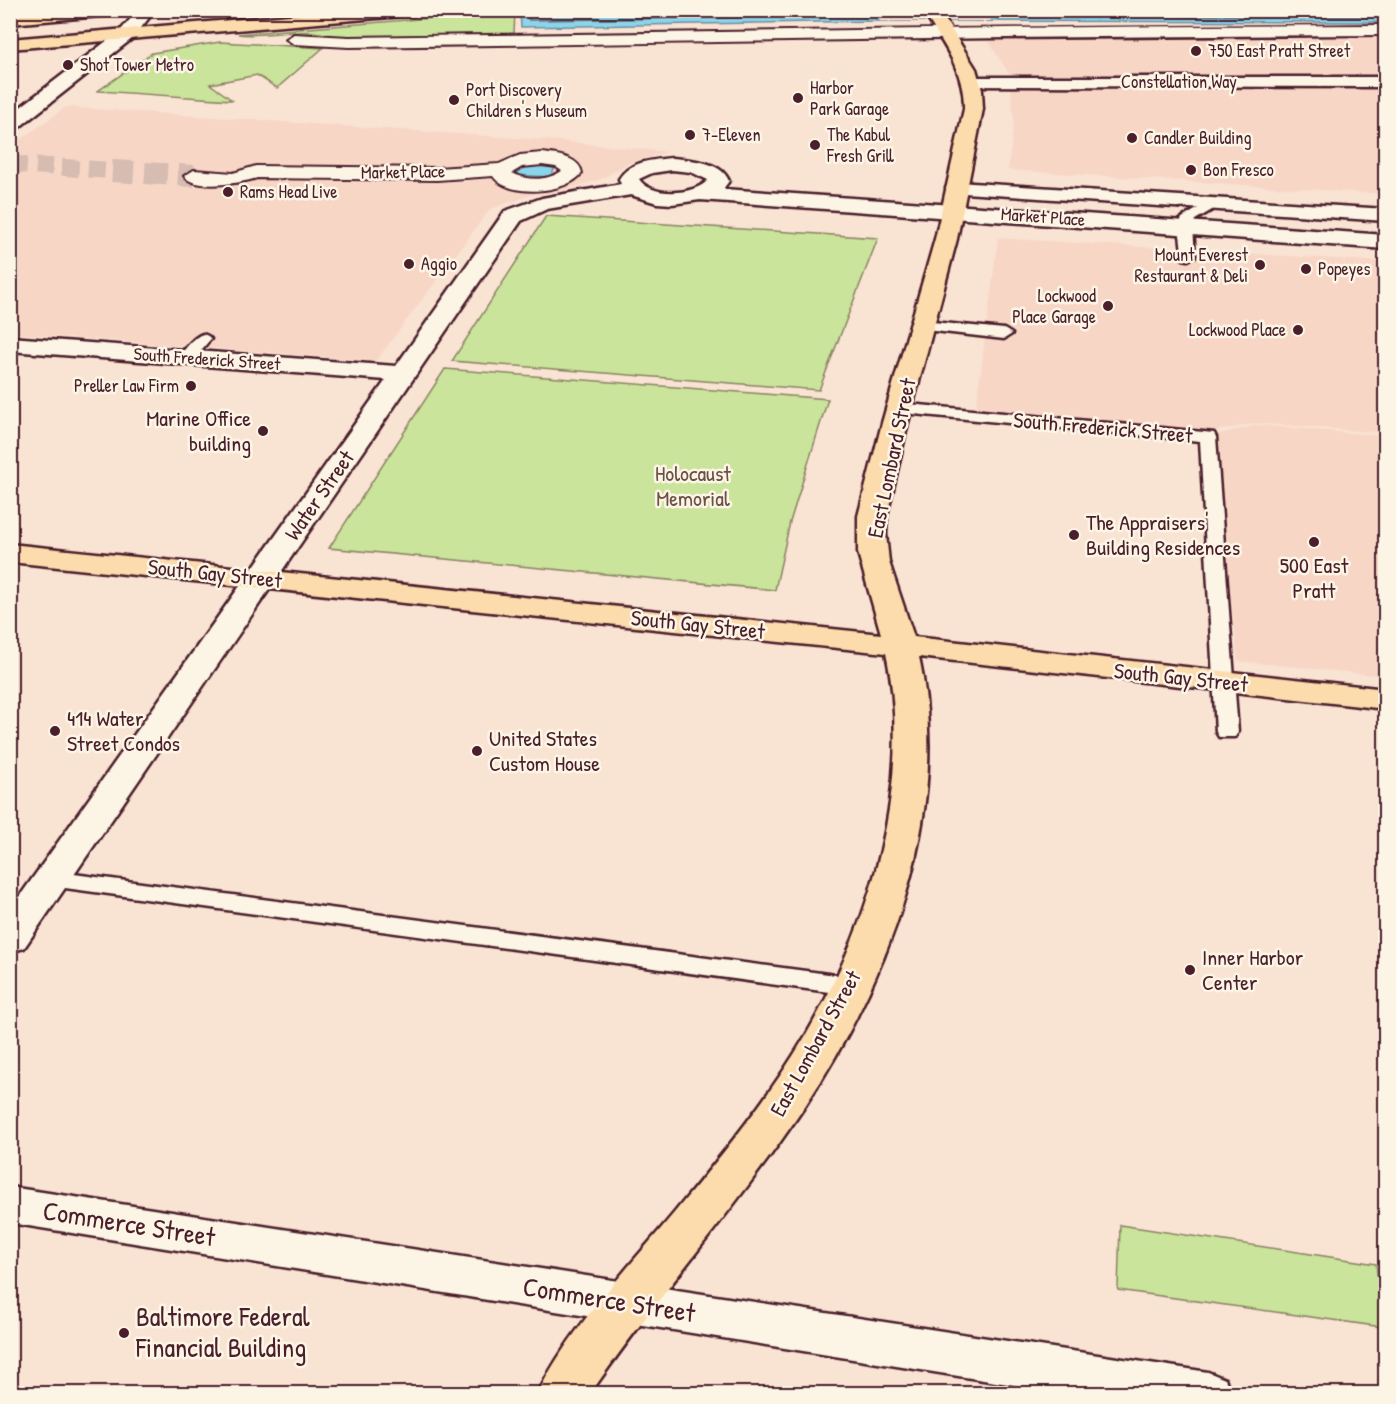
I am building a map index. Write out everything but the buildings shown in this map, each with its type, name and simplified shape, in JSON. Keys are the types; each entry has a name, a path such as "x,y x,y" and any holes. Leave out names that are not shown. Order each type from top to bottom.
{"main road":[{"path":"10,19 112,10"},
{"path":"10,44 414,10"},
{"name":"East Lombard Street","path":"562,1394 740,1166 776,1115 808,1064 851,986 891,879 903,830 913,735 908,680 901,646 873,559 871,531 898,408 957,199 974,106 972,82 937,22"},
{"name":"South Gay Street","path":"10,553 262,577 1386,699"}],"street":[{"path":"10,125 127,34 147,10"},
{"path":"294,39 349,42 937,22 1243,24 1386,30"},
{"name":"Constellation Way","path":"972,82 1386,82"},
{"path":"633,188 629,179 632,174 648,167 684,165 712,172 743,175"},
{"name":"Market Place","path":"194,176 234,179 256,172 437,174 504,169"},
{"path":"701,194 717,186 717,176 712,172"},
{"name":"Market Place","path":"937,187 957,199 1186,227 1386,242"},
{"name":"Market Place","path":"532,208 633,188 663,197 701,194 1212,204 1386,215"},
{"name":"Water Street","path":"16,923 51,879 513,216 532,208"},
{"name":"South Frederick Street","path":"10,344 403,374"},
{"name":"Commerce Street","path":"10,1205 1208,1394"}],"lane":[{"path":"1188,256 1186,227 1190,218 1212,204"},
{"path":"922,326 1004,334"},
{"path":"187,357 204,339"},
{"name":"South Frederick Street","path":"898,408 1208,437 1224,682"},
{"path":"1224,682 1227,732"},
{"path":"51,879 851,986"}],"shaded area":[{"path":"1270,35 1385,38 1385,194 1008,170 1014,122 1010,75 985,36"},
{"path":"66,107 559,141 666,152 627,164 601,179 565,190 531,195 490,209 376,361 11,333 10,147"},
{"path":"998,238 1385,262 1385,433 1256,423 1210,432 976,409"},
{"name":"500 East Pratt","path":"1258,425 1385,436 1385,676 1238,661 1214,435"}],"green space":[{"path":"515,11 514,33 331,37 312,32 238,34"},
{"path":"220,42 323,48 277,88 257,75 210,84 232,100 98,91 152,53"},
{"path":"546,216 878,238 819,390 452,361"},
{"name":"Holocaust Memorial","path":"445,369 828,399 790,522 775,590 329,548"},
{"path":"1120,1225 1376,1264 1383,1327 1118,1290"}],"water":[{"path":"558,10 1385,10 1386,22 880,21 521,27 520,13"},
{"path":"527,164 555,168 550,177 515,175 522,166"}],"pier":[{"path":"877,11 987,11 991,21 880,21"}],"tunnel":[{"path":"10,164 135,172"},
{"path":"112,171 194,176"}],"place":[{"name":"750 East Pratt Street","path":"1196,51"},
{"name":"Shot Tower Metro","path":"68,65"},
{"name":"Harbor Park Garage","path":"798,98"},
{"name":"Port Discovery Children's Museum","path":"454,100"},
{"name":"7-Eleven","path":"690,135"},
{"name":"Candler Building","path":"1132,138"},
{"name":"The Kabul Fresh Grill","path":"815,145"},
{"name":"Bon Fresco","path":"1191,170"},
{"name":"Rams Head Live","path":"228,192"},
{"name":"Aggio","path":"409,264"},
{"name":"Mount Everest Restaurant & Deli","path":"1260,265"},
{"name":"Popeyes","path":"1306,269"},
{"name":"Lockwood Place Garage","path":"1108,306"},
{"name":"Lockwood Place","path":"1298,330"},
{"name":"Preller Law Firm","path":"191,386"},
{"name":"Marine Office building","path":"263,431"},
{"name":"The Appraisers' Building Residences","path":"1074,535"},
{"name":"500 East Pratt","path":"1314,542"},
{"name":"414 Water Street Condos","path":"55,731"},
{"name":"United States Custom House","path":"477,751"},
{"name":"Inner Harbor Center","path":"1190,970"},
{"name":"Baltimore Federal Financial Building","path":"124,1333"}]}
